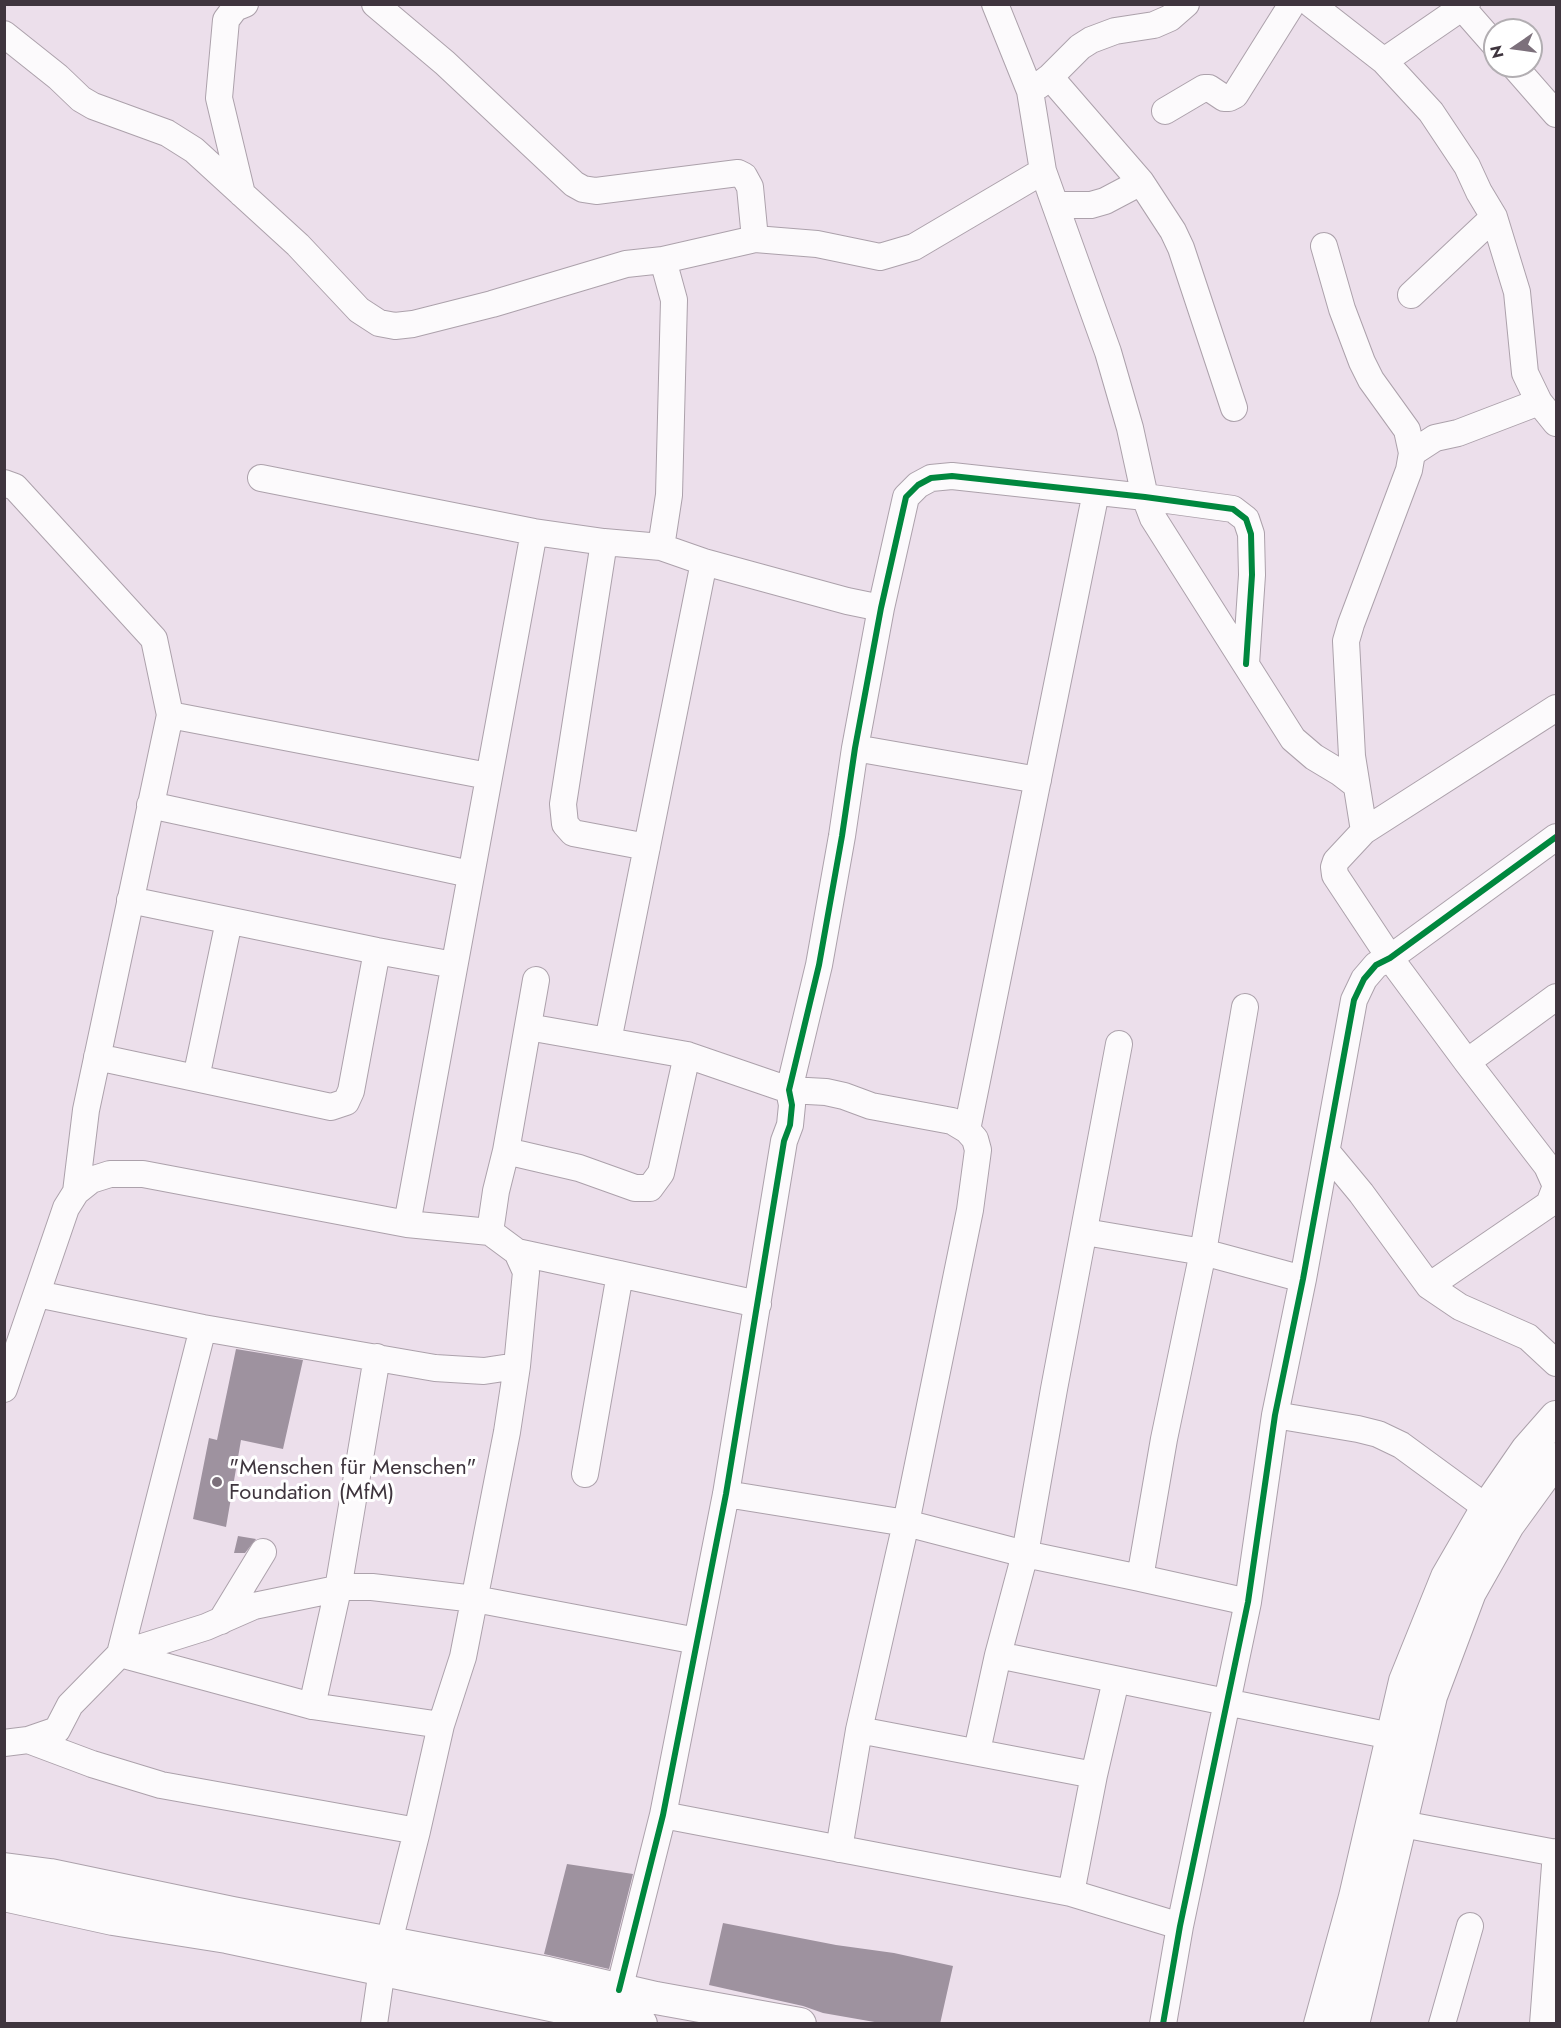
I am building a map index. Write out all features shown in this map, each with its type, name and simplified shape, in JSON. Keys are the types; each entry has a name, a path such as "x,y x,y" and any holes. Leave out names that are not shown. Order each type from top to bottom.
{"main road":[{"path":"1353,2024 1431,1696 1446,1618 1447,1577 1487,1508 1527,1450 1557,1417"},
{"path":"1320,2024 1355,1897 1405,1681 1446,1618 1470,1592 1508,1525 1557,1459"},
{"path":"4,1869 50,1875 220,1911 386,1956 546,2014 641,2024"},
{"path":"4,1894 113,1919 227,1937 548,1974 619,1990 800,2024"}],"street":[{"path":"242,194 219,98 226,20 235,8 244,4"},
{"path":"375,4 445,63 574,184 583,189 596,191 738,173 744,176 750,187 755,239"},
{"path":"995,4 1040,84 1141,182 1173,231 1181,248 1234,408"},
{"path":"1186,4 1170,18 1154,25 1115,31 1091,40 1080,47 1040,84 1043,171 1108,352 1130,428 1144,497 1153,518 1293,739 1314,757 1339,771 1356,785"},
{"path":"1165,111 1204,88 1209,88 1224,98 1235,95 1292,4"},
{"path":"1311,4 1384,61 1431,112 1450,139 1494,218 1517,292 1521,314 1525,373 1539,402 1557,423"},
{"path":"1384,61 1462,6 1483,31"},
{"path":"4,34 58,77 81,99 93,106 167,133 194,150 298,245 359,310 379,323 395,326 413,324 492,304 626,264 663,260 755,239 817,244 880,257 914,247 1043,171"},
{"path":"1525,78 1557,114"},
{"path":"1056,206 1091,205 1105,201 1141,182"},
{"path":"1411,295 1494,218"},
{"path":"1324,246 1342,309 1362,362 1371,380 1407,430 1412,453 1409,470 1346,641 1352,756 1364,831"},
{"path":"661,547 669,495 674,300 663,260"},
{"path":"1412,453 1435,438 1458,434 1483,422 1539,402"},
{"path":"619,1990 663,1815 726,1494 784,1141 790,1125 792,1105 789,1090 819,965 881,608 906,497 918,485 931,478 952,476 1233,508 1246,519 1251,534 1252,575 1246,664"},
{"path":"261,478 534,532 661,547 704,562 847,602 881,608"},
{"path":"4,483 15,487 154,639 170,715 86,1110 76,1192"},
{"path":"967,1130 1096,492"},
{"path":"407,1224 534,532"},
{"path":"604,542 563,804 565,824 573,833 647,847"},
{"path":"608,1041 704,562"},
{"path":"1429,1286 1549,1204 1556,1186 1547,1166 1390,958 1335,875 1336,861 1364,831 1557,708"},
{"path":"170,715 488,777"},
{"path":"855,748 1038,780"},
{"path":"150,805 470,874"},
{"path":"1163,2024 1180,1926 1248,1602 1275,1415 1303,1280 1354,1000 1364,979 1376,964 1390,958 1557,837"},
{"path":"130,900 376,951 454,964"},
{"path":"196,1078 229,921"},
{"path":"97,1057 331,1107 346,1102 351,1091 376,951"},
{"path":"490,1232 536,980"},
{"path":"1467,1062 1557,998"},
{"path":"1140,1578 1164,1439 1203,1252 1245,1007"},
{"path":"528,1027 687,1054 789,1090 826,1092 871,1106 952,1121 967,1130 975,1139 978,1150 970,1210 906,1523 859,1730 839,1849"},
{"path":"977,1751 998,1655 1025,1554 1053,1389 1085,1232 1119,1044"},
{"path":"506,1151 579,1168 635,1188 650,1188 661,1173 687,1054"},
{"path":"1327,1152 1361,1193 1429,1286 1460,1307 1528,1336 1557,1363"},
{"path":"4,1389 66,1208 76,1192 91,1180 110,1174 143,1174 407,1224 490,1232 517,1252 758,1304"},
{"path":"1085,1232 1203,1252 1303,1280"},
{"path":"374,2024 386,1956 441,1725 463,1657 507,1432 517,1366 526,1272 517,1252"},
{"path":"585,1474 620,1274"},
{"path":"37,1294 203,1328 435,1368 484,1371 517,1366"},
{"path":"120,1654 203,1328"},
{"path":"312,1706 338,1589 377,1357"},
{"path":"1275,1415 1378,1434 1401,1445 1487,1508"},
{"path":"726,1494 906,1523 1025,1554 1248,1602"},
{"path":"221,1621 263,1552"},
{"path":"16,1742 57,1730 70,1705 120,1654 221,1621 254,1606 338,1589 372,1587 475,1599 697,1641"},
{"path":"120,1654 312,1706 441,1725"},
{"path":"998,1655 1391,1736"},
{"path":"1071,1893 1094,1775 1116,1680"},
{"path":"859,1730 1094,1775"},
{"path":"16,1742 161,1785 417,1831"},
{"path":"663,1815 1071,1893 1180,1926"},
{"path":"1402,1824 1556,1853 1552,1983 1543,2024"},
{"path":"1442,2024 1470,1926"}],"building":[{"path":"236,1349 303,1360 283,1449 241,1440 226,1527 193,1519 209,1438 217,1440"},
{"path":"238,1536 256,1539 245,1553 234,1553"},
{"path":"567,1864 633,1874 609,1969 544,1954"},
{"path":"723,1923 836,1945 894,1953 953,1966 940,2024 886,2024 823,2013 803,2006 709,1985"}],"cycle path":[{"path":"619,1990 663,1815 726,1494 784,1141 790,1125 792,1105 789,1090 819,965 881,608 906,497 918,485 931,478 952,476 1233,509 1246,519 1251,534 1252,575 1246,664"},
{"path":"1163,2024 1180,1926 1248,1602 1275,1415 1303,1279 1354,1000 1364,979 1376,965 1390,958 1556,837"}],"place":[{"name":"\"Menschen für Menschen\" Foundation (MfM)","path":"217,1482"}]}
